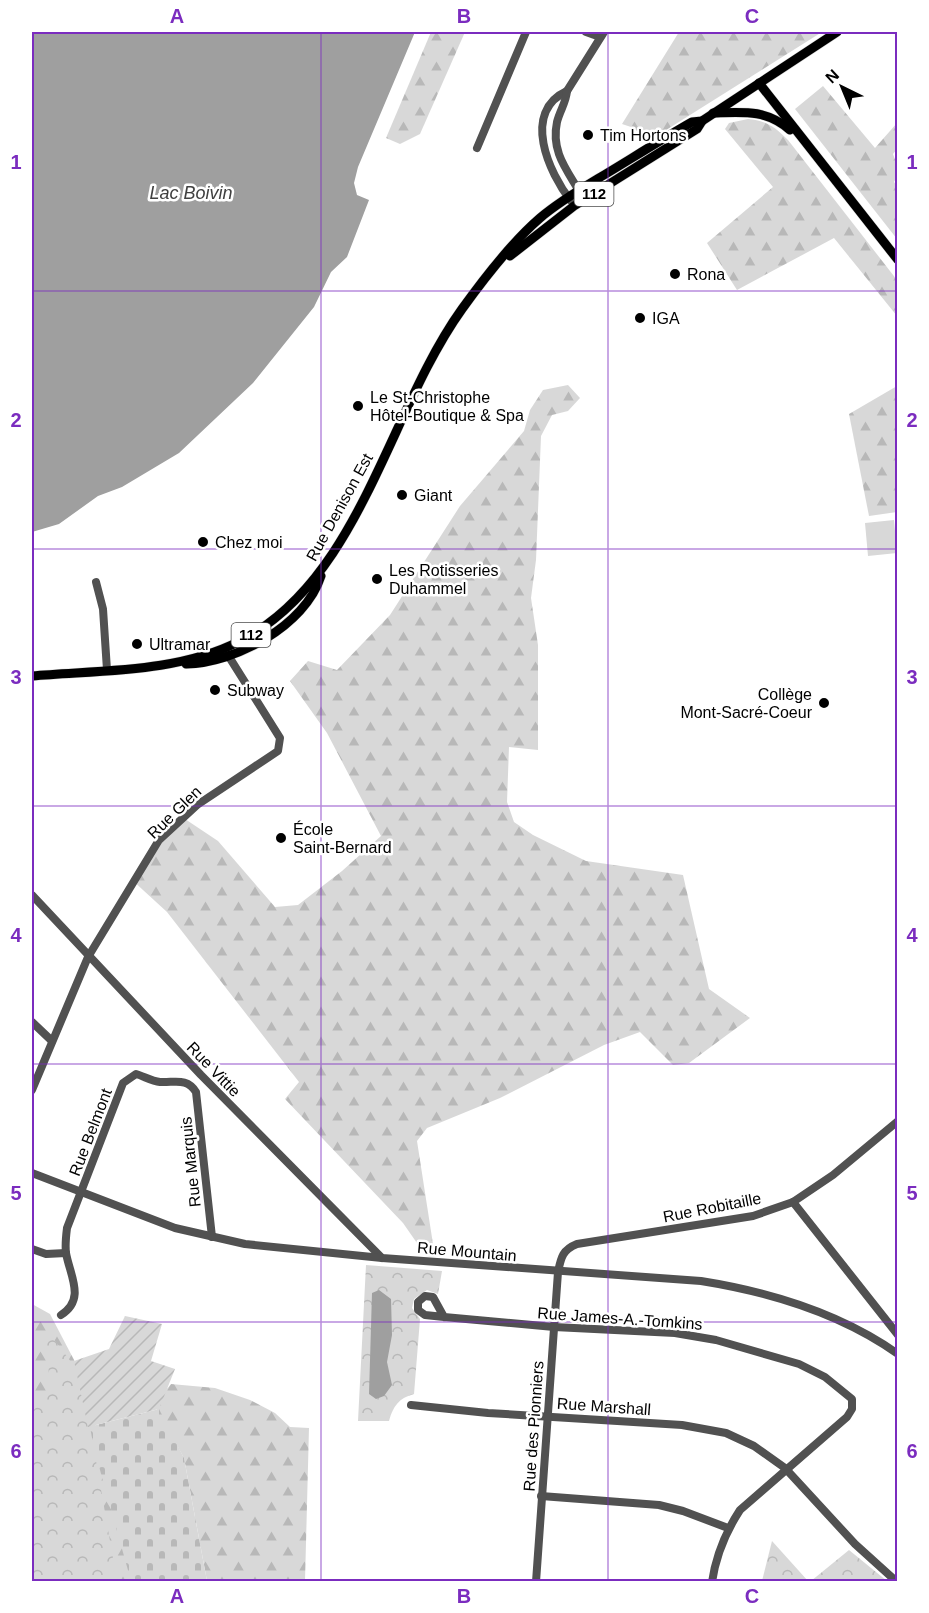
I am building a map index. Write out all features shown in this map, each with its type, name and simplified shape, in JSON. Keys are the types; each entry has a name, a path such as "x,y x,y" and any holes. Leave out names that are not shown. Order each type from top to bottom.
{"main road":[{"name":"Rue Denison Est","path":"491,274 530,239 574,206 697,129 702,121 713,113 837,32"},
{"path":"759,82 897,260"},
{"path":"713,113 748,111 766,114 783,123 806,143"},
{"name":"Rue Denison Est","path":"32,676 107,670 197,658 224,648 265,625 290,605 322,571 353,518 447,332 525,232 579,190 692,122 702,121"},
{"path":"161,664 203,664 230,657 259,643 282,626 314,591 322,571"}],"street":[{"path":"477,148 526,32"},
{"path":"584,200 559,159 556,134 557,122 566,102 567,91 602,34 586,32"},
{"path":"567,91 555,97 543,126 543,148 547,162 574,206"},
{"path":"547,162 559,159"},
{"path":"96,582 103,609 107,670"},
{"name":"Rue Glen","path":"32,1090 88,957 159,840 197,805 278,751 280,738 224,648"},
{"name":"Rue Vittie","path":"32,895 88,957 382,1258"},
{"path":"32,1022 52,1041"},
{"name":"Rue Belmont","path":"82,1193 123,1083 129,1077 136,1074 158,1082 183,1082 192,1085"},
{"name":"Rue Marquis","path":"192,1085 196,1092 212,1237"},
{"name":"Rue Robitaille","path":"558,1272 562,1255 567,1248 577,1244 753,1216 793,1202 832,1175 897,1121"},
{"name":"Rue Mountain","path":"32,1173 175,1228 245,1244 382,1258 701,1281 738,1287 836,1319 897,1354"},
{"path":"61,1315 69,1309 76,1293 66,1253 67,1228 82,1193"},
{"path":"793,1202 897,1335"},
{"path":"32,1249 46,1254 66,1253"},
{"name":"Rue des Pionniers","path":"535,1581 558,1272"},
{"name":"Rue James-A.-Tomkins","path":"444,1317 554,1327 675,1333 716,1340 799,1364 825,1377 852,1399 852,1408 847,1417 785,1468"},
{"name":"Rue Marshall","path":"411,1405 488,1413 682,1425 726,1433 754,1446 785,1468 809,1491 855,1544 897,1581"},
{"path":"712,1581 715,1559 728,1528 740,1510 785,1468"},
{"path":"541,1496 658,1506 683,1511 728,1528"}],"green space":[{"path":"431,32 465,32 420,134 400,144 386,138"},
{"path":"679,32 822,32 647,142 634,128 622,124"},
{"path":"823,86 875,148 897,123 897,149 893,154 897,168 894,182 897,186 897,239 795,109"},
{"path":"748,119 770,125 788,140 897,280 897,316 834,238 737,290 707,243 773,187 725,129 729,123"},
{"path":"568,385 580,398 568,411 552,415 541,436 536,560 531,598 538,645 538,750 509,747 507,802 514,822 533,835 586,861 683,875 709,989 750,1018 689,1063 673,1065 640,1032 604,1045 500,1098 427,1128 417,1141 435,1257 426,1256 403,1223 285,1099 299,1082 167,912 131,879 182,817 218,841 275,907 298,905 342,871 381,836 327,733 290,681 308,661 337,670 390,615 460,506 524,431 530,410 543,390"},
{"path":"897,386 897,512 869,516 849,414"},
{"path":"894,520 897,553 868,556 865,523"},
{"path":"366,1265 442,1271 438,1294 427,1290 414,1299 412,1308 420,1319 414,1394 397,1403 389,1421 358,1421"},
{"path":"32,1304 50,1314 84,1379 132,1581 32,1581"},
{"path":"125,1316 162,1324 151,1361 175,1369 159,1409 88,1427 74,1361 109,1349"},
{"path":"46,1329 81,1375 117,1581 32,1582 32,1412 50,1392"},
{"path":"171,1384 215,1388 250,1400 275,1413 290,1427 309,1428 305,1581 207,1581 184,1458 154,1404"},
{"path":"159,1409 184,1458 207,1581 131,1581 88,1427"},
{"path":"772,1541 808,1581 762,1581"},
{"path":"849,1550 887,1581 811,1581"}],"water":[{"name":"Lac Boivin","path":"32,32 415,32 358,167 354,183 357,195 369,200 347,257 331,272 314,307 253,383 179,453 122,487 98,496 59,524 32,532"},
{"path":"379,1290 391,1299 392,1335 387,1362 392,1385 384,1396 376,1399 369,1394 372,1293"}],"place":[{"name":"Tim Hortons","path":"588,135"},
{"name":"Rona","path":"675,274"},
{"name":"IGA","path":"640,318"},
{"name":"Le St-Christophe Hôtel-Boutique & Spa","path":"358,406"},
{"name":"Giant","path":"402,495"},
{"name":"Chez moi","path":"203,542"},
{"name":"Les Rotisseries Duhammel","path":"377,579"},
{"name":"Ultramar","path":"137,644"},
{"name":"Subway","path":"215,690"},
{"name":"Collège Mont-Sacré-Coeur","path":"824,703"},
{"name":"École Saint-Bernard","path":"281,838"}]}
